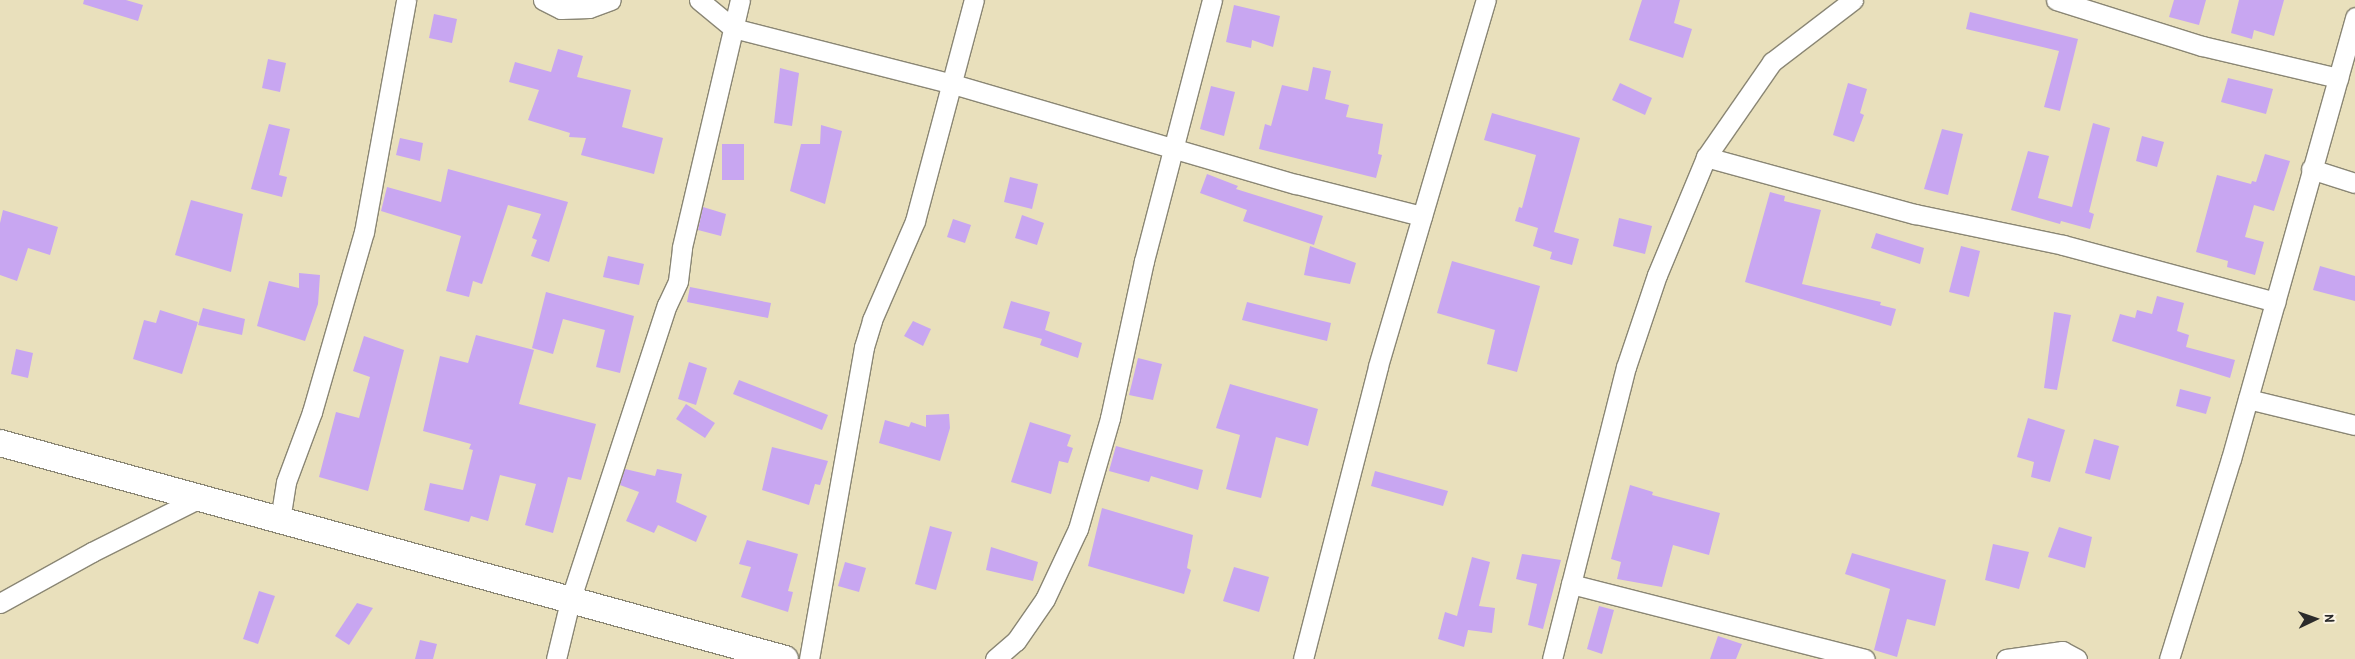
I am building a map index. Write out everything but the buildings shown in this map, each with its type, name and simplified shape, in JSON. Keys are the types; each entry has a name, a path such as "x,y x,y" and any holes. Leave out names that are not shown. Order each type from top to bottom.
{"street":[{"path":"280,520 286,482 312,412 364,232 406,0"},
{"path":"543,0 561,9 589,8 611,0"},
{"path":"699,0 733,28 953,84 1172,148 1422,216"},
{"path":"556,659 570,601 667,305 678,281 682,247 740,0"},
{"path":"808,659 864,347 872,320 915,221 974,0"},
{"path":"995,659 1016,641 1046,599 1078,529 1110,418 1172,148 1212,0"},
{"path":"1303,659 1378,366 1486,0"},
{"path":"1552,659 1626,367 1657,274 1706,157 1772,62 1853,0"},
{"path":"2056,0 2202,46 2338,78"},
{"path":"2169,659 2248,399 2355,17"},
{"path":"1706,157 1915,214 2063,245 2275,302"},
{"path":"2311,169 2355,183"},
{"path":"2248,399 2355,425"},
{"path":"0,443 785,659"},
{"path":"0,603 92,552 200,498"},
{"path":"1571,584 1865,659"},
{"path":"2006,659 2062,651 2077,659"}]}
